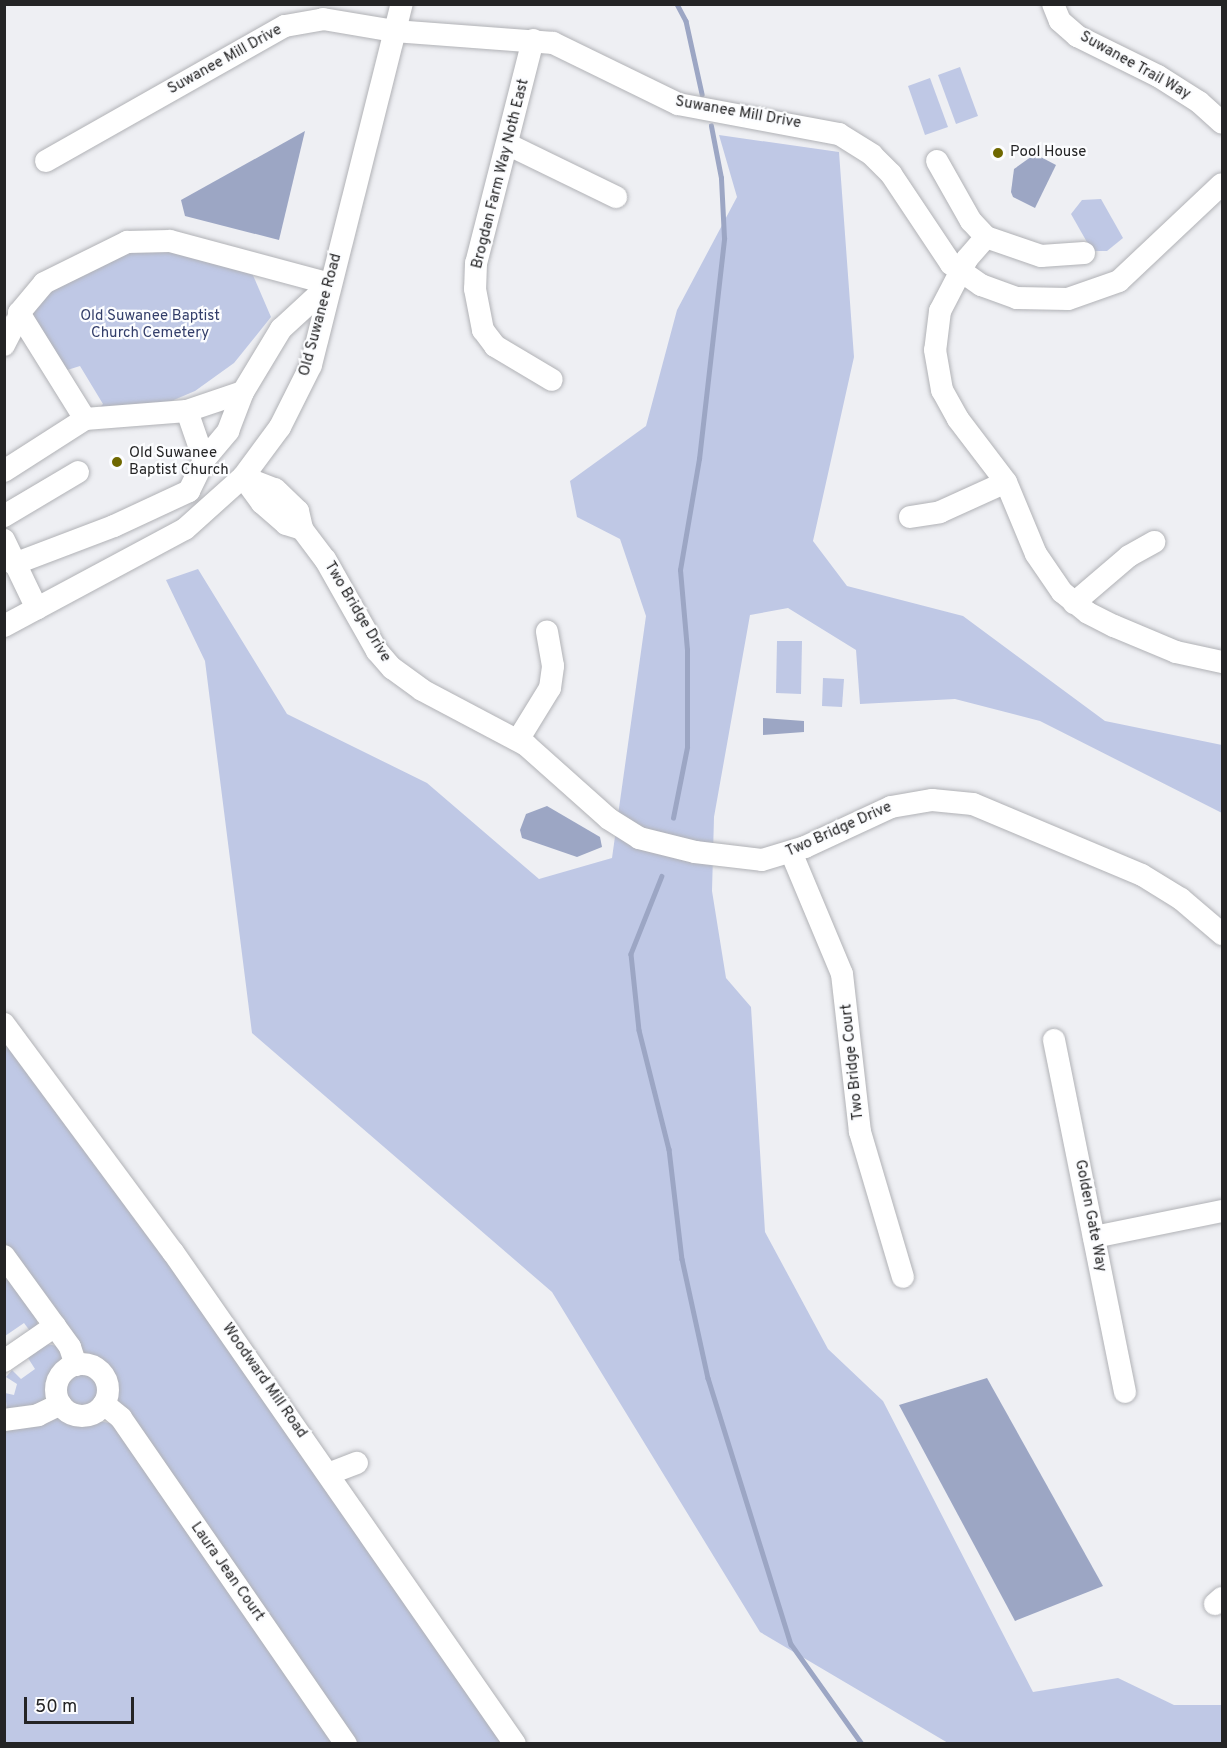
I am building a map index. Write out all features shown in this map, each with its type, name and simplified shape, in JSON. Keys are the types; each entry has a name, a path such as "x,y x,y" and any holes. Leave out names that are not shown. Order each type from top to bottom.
{"street":[{"name":"Old Suwanee Road","path":"4,626 185,529 243,477 268,447 301,390 402,4"},
{"name":"Suwanee Trail Way","path":"1053,4 1060,21 1077,36 1158,76 1199,102 1222,123"},
{"name":"Suwanee Mill Drive","path":"46,161 293,23 323,19 395,31 533,40 572,49 644,90 678,104 815,127 850,140 891,174 935,243 960,272 981,285 1017,298 1053,301 1089,295 1135,270 1222,184"},
{"name":"Brogdan Farm Way Noth East","path":"533,40 509,145 476,263 476,307 483,330 495,345 552,380"},
{"path":"509,145 616,197"},
{"path":"937,161 972,220 986,237 1041,256 1084,253"},
{"path":"986,237 960,272 943,302 938,324 938,378 953,412 1006,482 1041,564 1074,603 1101,620 1162,647 1222,662"},
{"path":"4,345 19,313 44,283 127,242 170,241 330,285"},
{"path":"14,564 114,526 189,491 204,460 228,431 243,392 281,329 330,285"},
{"path":"14,322 86,419"},
{"path":"4,471 86,419 187,411 243,392"},
{"path":"187,411 204,460"},
{"path":"4,516 78,472"},
{"name":"Two Bridge Drive","path":"243,477 262,503 286,524 302,529 326,559 377,651 392,668 422,690 518,740 609,819 639,838 677,849 750,859 791,852 891,807 932,800 973,804 1142,875 1180,899 1222,934"},
{"path":"910,517 940,512 1006,482"},
{"path":"4,540 37,609"},
{"path":"1074,603 1129,556 1154,542"},
{"path":"518,740 550,688 553,666 547,632"},
{"name":"Two Bridge Court","path":"791,852 842,974 861,1138 903,1276"},
{"name":"Woodward Mill Road","path":"4,1024 117,1173 515,1743"},
{"name":"Golden Gate Way","path":"1054,1040 1125,1392"},
{"path":"1094,1237 1222,1211"},
{"path":"4,1256 70,1347 76,1365"},
{"path":"4,1361 55,1326"},
{"path":"76,1365 93,1366 104,1375 109,1387 104,1404 94,1413 80,1416 61,1404 57,1383 64,1371 76,1365"},
{"path":"4,1420 38,1415 61,1404"},
{"name":"Laura Jean Court","path":"104,1404 121,1418 346,1743"},
{"path":"328,1474 357,1463"}],"green space":[{"path":"960,67 978,116 956,124 938,75"},
{"path":"930,78 948,127 925,135 908,86"},
{"path":"719,135 839,152 854,357 813,541 847,586 963,616 1105,721 1222,745 1222,813 1040,721 955,699 860,704 856,650 788,608 750,615 714,817 712,891 726,978 751,1007 765,1232 828,1349 883,1401 1033,1692 1118,1678 1174,1705 1222,1705 1222,1743 948,1743 760,1632 552,1292 252,1033 205,661 166,580 198,569 287,714 427,783 539,879 612,858 646,616 620,539 577,517 570,481 646,426 677,310 737,197"},
{"path":"1101,199 1123,238 1107,251 1092,251 1071,214 1082,200"},
{"name":"Old Suwanee Baptist Church Cemetery","path":"138,245 249,266 271,317 234,363 195,391 155,408 94,413 103,404 80,366 64,371 27,317 34,301"},
{"path":"777,641 802,641 801,694 776,693"},
{"path":"823,678 844,679 842,707 822,706"},
{"path":"4,1037 56,1101 507,1743 355,1743 118,1402 110,1372 86,1355 5,1243"},
{"path":"4,1271 37,1318 37,1326 30,1331 24,1323 5,1336"},
{"path":"47,1344 57,1346 63,1359 47,1400 39,1405 7,1410 5,1393 14,1395 17,1384 6,1377 12,1370 21,1379 35,1369 28,1358"},
{"path":"83,1370 91,1371 97,1376 102,1382 102,1398 97,1404 91,1409 83,1410 75,1409 69,1404 64,1398 63,1390 64,1382 69,1376 75,1371"},
{"path":"59,1416 111,1423 334,1743 5,1743 4,1430"}],"shaded area":[{"path":"305,131 279,240 185,216 181,200"},
{"path":"1035,154 1056,165 1035,208 1013,197 1011,192 1014,169"},
{"path":"763,718 804,721 804,732 763,735"},
{"path":"547,806 600,837 602,847 577,857 522,838 520,830 526,814"},
{"path":"987,1378 1103,1586 1015,1621 899,1405"}],"waterway":[{"path":"677,4 686,21 702,94"},
{"path":"673,818 687,747 687,650 680,570 699,459 724,238 721,178 711,126"},
{"path":"662,876 631,954 639,1030 669,1149 682,1259 708,1378 791,1644 862,1744"}],"place":[{"name":"Pool House","path":"998,153"},
{"name":"Old Suwanee Baptist Church","path":"117,462"}]}
